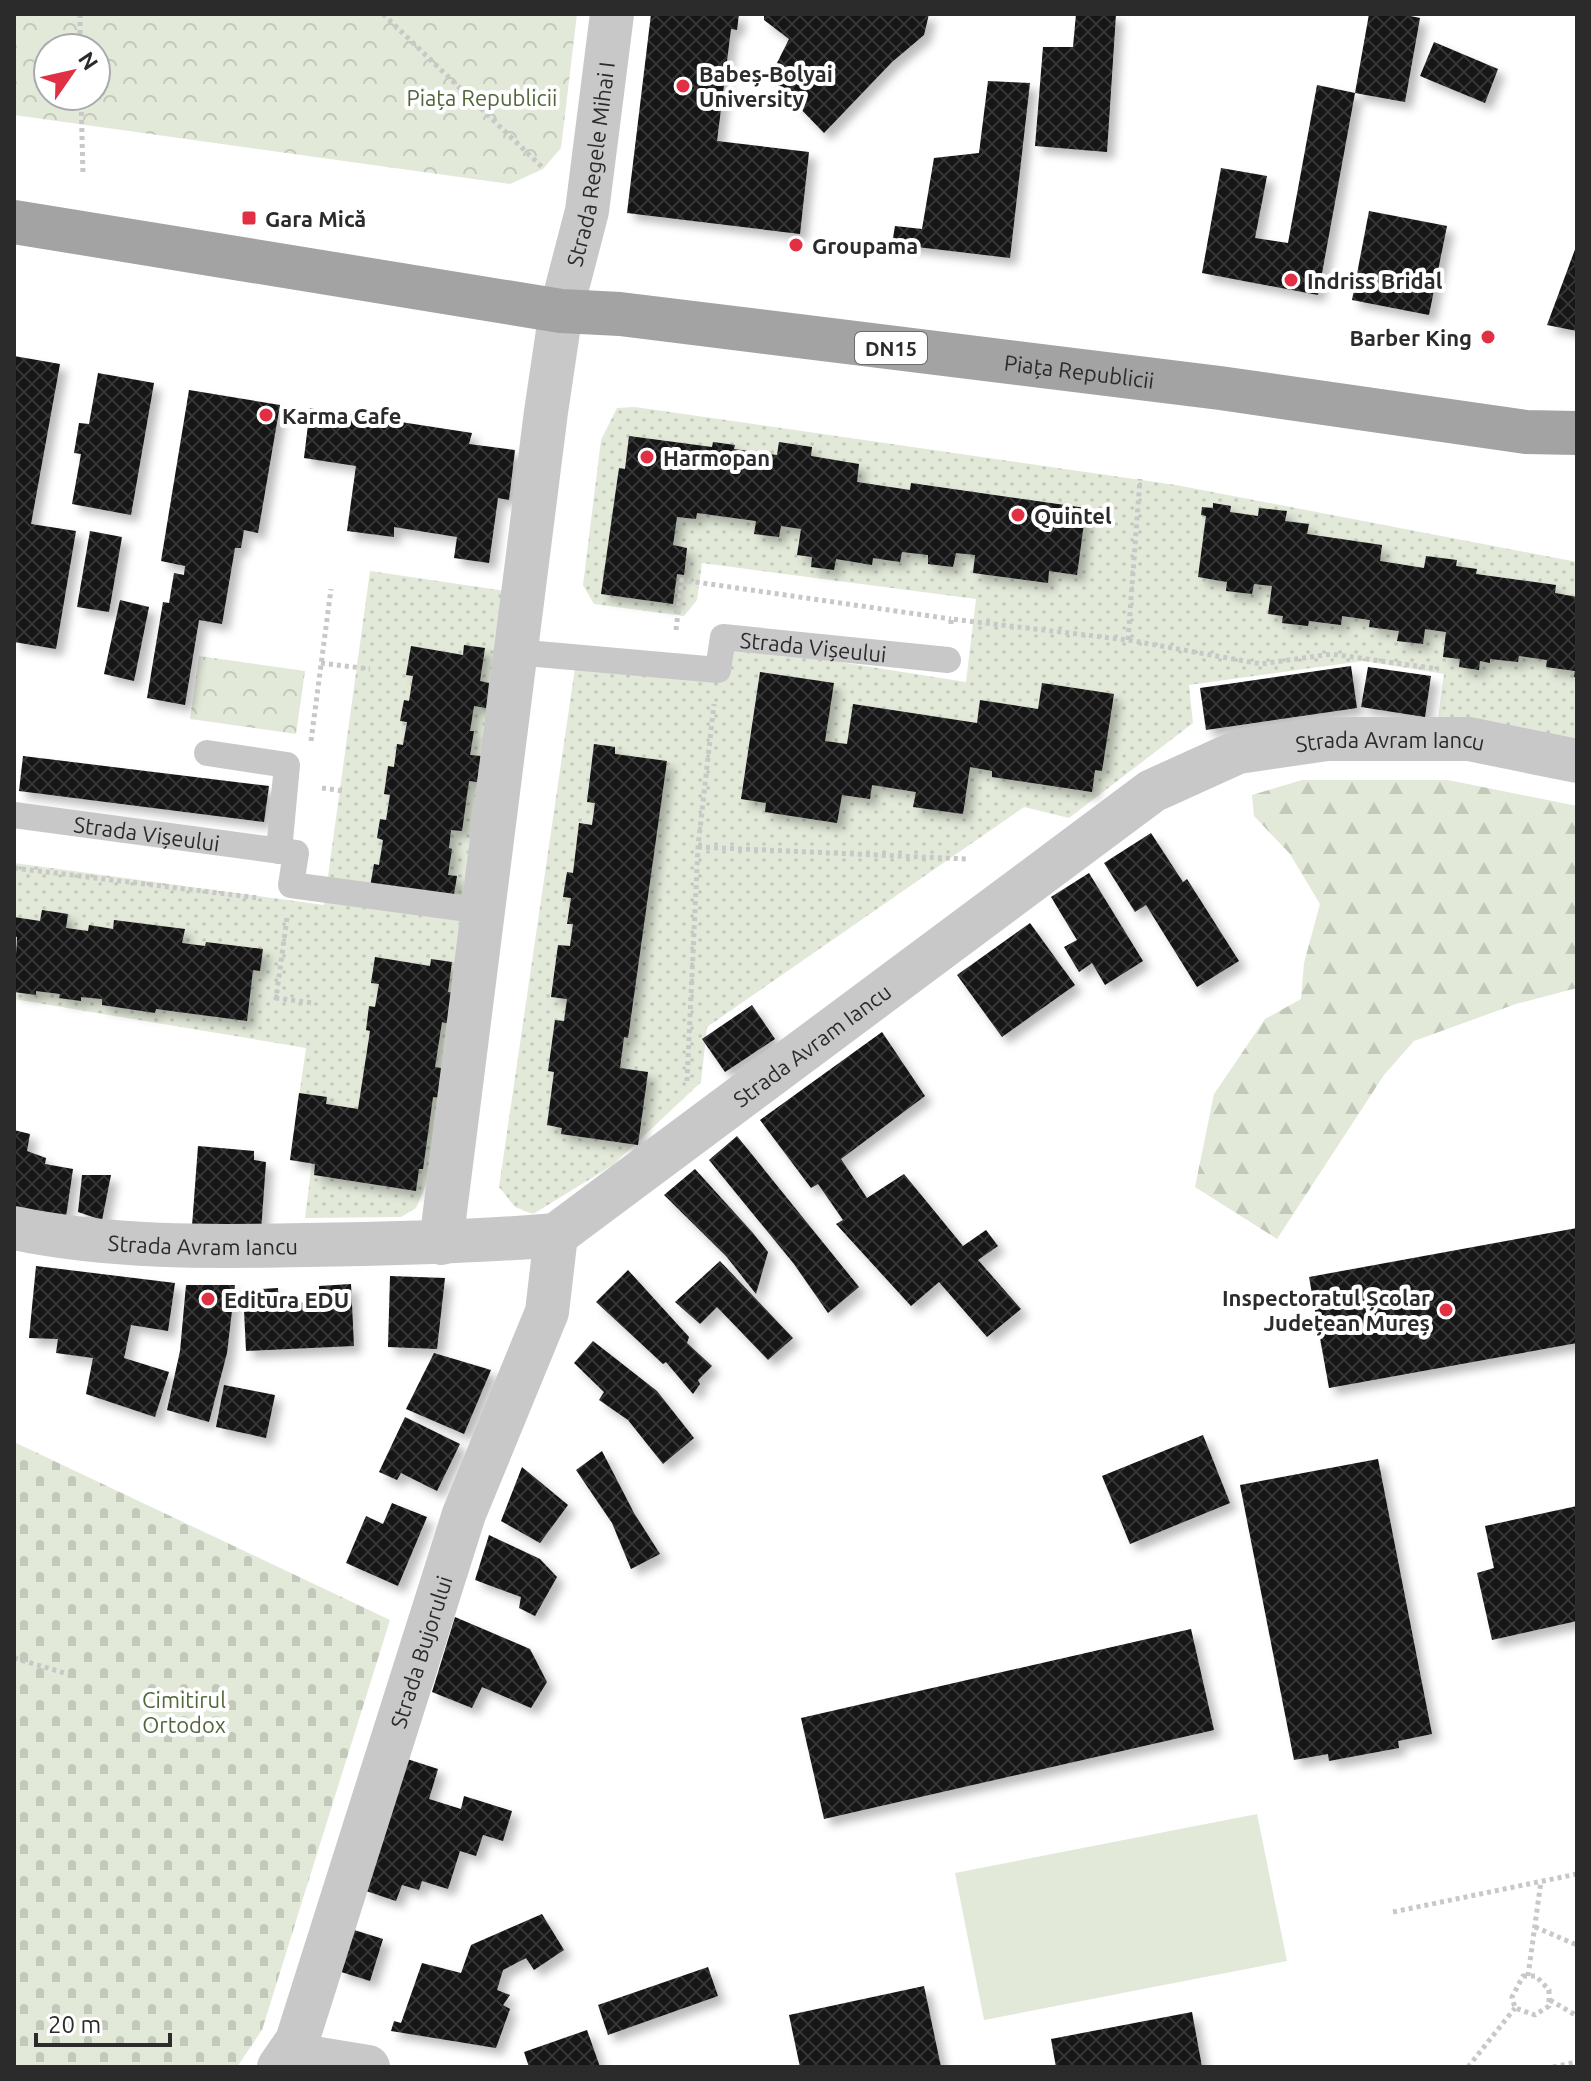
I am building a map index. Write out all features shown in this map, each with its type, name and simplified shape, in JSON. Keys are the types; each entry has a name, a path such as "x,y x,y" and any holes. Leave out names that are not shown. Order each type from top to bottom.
{"main road":[{"name":"Piața Republicii","path":"14,222 561,311 620,314 1204,386 1526,432 1577,433"},
{"name":"Piața Republicii","path":"1526,432 1577,451"}],"street":[{"name":"Strada Regele Mihai I","path":"561,311 587,211 612,14"},
{"path":"441,1243 561,311"},
{"name":"Strada Avram Iancu","path":"14,1228 115,1242 208,1247 441,1243 556,1235 1152,791 1238,752 1327,739 1469,739 1577,761"},
{"name":"Strada Bujorului","path":"283,2060 297,2041 464,1514 547,1312 556,1235"},
{"path":"283,2060 368,2067"}],"lane":[{"name":"Strada Vișeului","path":"515,652 718,670 723,637 948,660"},
{"path":"207,753 287,765 279,851 296,853 290,893 483,911"},
{"name":"Strada Vișeului","path":"14,815 279,851"}],"path":[{"path":"383,14 543,168"},
{"path":"81,112 83,176"},
{"path":"1128,640 1140,479"},
{"path":"676,633 682,580 951,619 1128,640 1261,664 1331,654 1439,669"},
{"path":"309,755 331,589"},
{"path":"948,660 951,619"},
{"path":"321,663 370,669"},
{"path":"687,1083 698,847 718,670"},
{"path":"698,847 967,859"},
{"path":"14,868 290,893 276,998 312,1003"},
{"path":"14,1658 68,1674"},
{"path":"1393,1912 1577,1874"},
{"path":"1528,1976 1541,1881"},
{"path":"1535,1927 1577,1945"},
{"path":"1523,1976 1536,1976 1549,1990 1549,2006 1535,2015 1515,2008 1512,1997 1523,1976"},
{"path":"1549,1999 1577,2016"},
{"path":"1468,2067 1515,2008"},
{"path":"1553,2067 1577,2062"}],"green space":[{"name":"Piața Republicii","path":"14,14 577,14 561,148 543,169 510,184 14,115"},
{"path":"635,407 1176,485 1577,562 1577,742 1438,718 1444,674 1363,661 1189,685 1193,723 1069,818 1024,807 707,1027 701,1082 613,1165 533,1214 515,1207 499,1187 576,661 712,680 738,646 966,682 976,599 702,563 697,600 684,616 594,604 583,585 601,440 617,408"},
{"path":"370,571 506,591 426,1185 416,1208 401,1217 305,1218 314,1146 293,1138 306,1048 14,999 14,863 324,905"},
{"path":"199,656 305,671 296,734 190,719"},
{"path":"1302,780 1448,780 1577,806 1577,988 1516,1004 1414,1041 1384,1075 1277,1239 1195,1187 1214,1094 1265,1019 1301,999 1304,963 1320,904 1290,854 1254,816 1252,795"},
{"name":"Cimitirul Ortodox","path":"14,1442 390,1620 262,2030 237,2067 14,2067"},
{"path":"1257,1814 1287,1961 984,2020 955,1873"}],"building":[{"name":"Babeș-Bolyai University","path":"651,14 739,14 737,30 731,29 717,141 809,152 800,234 627,213"},
{"path":"764,14 929,14 924,35 892,62 824,133 770,77 789,39 764,20"},
{"path":"1076,14 1116,14 1107,152 1035,146 1043,47 1073,47"},
{"path":"1369,14 1400,14 1420,18 1405,102 1355,93"},
{"path":"1434,42 1498,69 1485,103 1420,76"},
{"path":"988,81 1030,83 1010,258 892,244 895,226 922,229 934,158 979,153"},
{"path":"1317,85 1355,93 1318,295 1202,273 1221,168 1267,176 1255,238 1288,243"},
{"path":"1369,211 1447,226 1429,315 1352,300"},
{"path":"1577,244 1577,331 1547,325"},
{"path":"14,356 60,364 31,524 76,531 56,649 14,642"},
{"path":"98,373 154,383 131,515 72,504 81,454 74,453 79,423 89,424"},
{"path":"189,390 280,405 258,533 244,530 241,548 235,548 222,624 199,620 185,705 147,698 163,602 169,603 174,573 184,575 185,566 161,561"},
{"path":"310,408 472,433 469,444 515,450 509,500 498,498 489,563 454,558 457,537 394,527 394,537 347,531 356,466 304,458"},
{"path":"629,436 712,447 713,442 735,445 734,449 777,455 779,442 812,447 811,456 859,464 857,482 910,490 911,483 1086,508 1077,575 1049,571 1048,583 973,573 975,555 956,553 953,567 928,564 928,555 902,552 900,562 873,558 872,565 836,559 834,570 811,567 812,557 797,555 801,529 781,526 779,537 754,534 756,521 697,513 696,519 677,517 673,545 687,548 684,575 677,574 673,604 601,594 619,468 625,469"},
{"path":"1213,503 1231,506 1230,512 1258,516 1259,508 1287,511 1285,521 1309,524 1307,534 1382,545 1380,561 1424,568 1426,556 1457,560 1456,566 1477,569 1476,574 1556,585 1555,593 1577,597 1577,677 1574,677 1575,671 1546,667 1547,660 1519,656 1518,662 1480,661 1479,670 1459,667 1460,659 1443,657 1446,632 1425,629 1423,644 1397,641 1399,631 1369,627 1370,620 1342,616 1341,625 1309,621 1308,626 1282,623 1283,616 1268,614 1272,586 1254,584 1252,594 1226,591 1227,582 1198,577 1206,516 1201,515 1202,507 1213,508"},
{"path":"90,531 122,537 109,612 77,607"},
{"path":"120,600 149,607 134,681 104,674"},
{"path":"464,645 485,648 480,681 489,683 486,708 474,706 470,731 474,731 470,755 481,756 477,782 469,781 462,831 451,830 448,875 457,876 453,900 370,887 374,864 379,865 383,840 377,838 380,819 386,820 390,795 384,794 388,766 394,767 397,744 403,745 407,722 400,721 404,700 409,701 413,676 406,675 411,646 463,655"},
{"path":"1351,666 1357,708 1206,730 1200,688"},
{"path":"1368,667 1431,676 1425,717 1361,707"},
{"path":"760,672 834,683 825,741 847,744 853,704 977,723 980,700 1038,709 1042,683 1114,694 1102,771 1095,770 1092,792 992,777 992,771 970,767 963,814 913,807 916,792 872,785 870,799 842,795 837,823 765,812 766,803 741,799"},
{"path":"594,744 615,747 615,754 667,761 628,1038 624,1037 620,1068 648,1072 638,1145 561,1134 562,1128 547,1125 554,1072 548,1071 555,1020 564,1021 567,999 551,997 558,945 570,946 573,924 567,924 571,898 563,897 567,872 573,873 579,823 592,825 595,803 587,802"},
{"path":"23,756 269,786 264,822 19,791"},
{"path":"1151,833 1183,882 1187,879 1239,961 1197,987 1146,905 1135,912 1104,863"},
{"path":"1089,873 1143,961 1105,985 1092,963 1079,972 1064,947 1077,940 1051,897"},
{"path":"42,910 68,914 66,928 88,931 89,925 113,929 114,920 185,929 182,943 205,946 206,942 263,949 260,971 253,970 247,1021 102,1005 102,999 81,997 81,1001 59,998 60,994 14,992 17,937 14,936 14,917 40,921"},
{"path":"1030,923 1075,985 1002,1037 957,975"},
{"path":"375,957 430,966 431,959 452,962 448,992 455,993 449,1024 442,1022 435,1067 447,1069 442,1098 433,1097 423,1169 419,1169 416,1191 314,1175 315,1164 290,1160 299,1093 327,1097 326,1104 358,1109 370,1031 366,1030 369,1006 375,1007 379,984 371,983"},
{"path":"752,1005 775,1039 725,1072 702,1039"},
{"path":"882,1032 925,1096 841,1159 867,1198 904,1174 963,1246 986,1230 998,1246 978,1260 1021,1309 987,1337 939,1282 911,1306 836,1224 843,1220 818,1184 811,1188 760,1120"},
{"path":"14,1130 30,1134 27,1151 46,1158 45,1164 73,1169 66,1217 14,1207"},
{"path":"737,1136 859,1287 828,1313 794,1264 709,1160"},
{"path":"198,1146 254,1151 254,1160 266,1162 261,1231 192,1226"},
{"path":"695,1169 768,1252 756,1294 726,1256 664,1195"},
{"path":"82,1175 111,1175 102,1220 78,1212"},
{"name":"Inspectoratul Școlar Județean Mureș","path":"1577,1228 1577,1343 1329,1388 1309,1277"},
{"path":"720,1261 793,1338 768,1360 717,1307 700,1324 675,1302"},
{"path":"36,1266 175,1283 168,1331 131,1325 124,1358 169,1372 155,1417 86,1394 93,1358 56,1353 58,1339 29,1338"},
{"path":"628,1270 689,1337 687,1343 712,1366 698,1380 700,1384 693,1394 666,1362 663,1364 596,1302"},
{"path":"390,1276 445,1278 437,1349 388,1347"},
{"path":"351,1284 354,1346 246,1351 243,1290 278,1288 279,1303 319,1302 319,1286"},
{"path":"186,1285 235,1285 227,1353 209,1422 167,1410 180,1351"},
{"path":"593,1341 657,1391 694,1438 663,1464 628,1420 599,1400 604,1392 574,1363"},
{"path":"434,1353 491,1370 464,1434 406,1409"},
{"path":"224,1385 275,1395 266,1438 216,1427"},
{"path":"405,1417 460,1444 437,1491 401,1473 397,1480 379,1472"},
{"path":"1203,1435 1230,1503 1130,1544 1102,1476"},
{"path":"602,1451 634,1513 660,1554 631,1569 612,1523 576,1470"},
{"path":"1378,1459 1432,1734 1398,1741 1399,1748 1329,1761 1328,1754 1294,1760 1240,1485"},
{"path":"522,1467 568,1505 540,1543 501,1521"},
{"path":"392,1503 427,1517 398,1586 346,1563 366,1516 383,1524"},
{"path":"1577,1506 1577,1621 1492,1640 1477,1573 1494,1568 1485,1526"},
{"path":"489,1535 540,1559 557,1577 535,1616 519,1608 521,1597 475,1580"},
{"path":"455,1617 530,1649 547,1682 531,1708 482,1687 472,1708 432,1692"},
{"path":"1191,1629 1214,1730 824,1819 801,1718"},
{"path":"404,1758 438,1769 429,1799 461,1809 464,1796 512,1811 503,1841 483,1835 476,1856 460,1851 448,1889 422,1881 419,1890 402,1885 396,1901 363,1890"},
{"path":"542,1914 564,1950 534,1970 526,1958 503,1970 497,1990 510,1995 503,2005 510,2009 496,2048 391,2031 394,2021 401,2023 422,1963 461,1973 471,1945"},
{"path":"351,1929 383,1939 370,1981 338,1971"},
{"path":"708,1967 718,1996 608,2035 598,2005"},
{"path":"924,1986 941,2067 800,2067 789,2015"},
{"path":"1192,2012 1202,2067 1056,2067 1051,2039"},
{"path":"587,2030 600,2067 529,2067 524,2052"}],"place":[{"name":"Babeș-Bolyai University","path":"683,86"},
{"name":"Gara Mică","path":"249,218"},
{"name":"Groupama","path":"796,245"},
{"name":"Indriss Bridal","path":"1291,280"},
{"name":"Barber King","path":"1488,337"},
{"name":"Karma Cafe","path":"266,415"},
{"name":"Harmopan","path":"647,457"},
{"name":"Quintel","path":"1018,515"},
{"name":"Editura EDU","path":"208,1299"},
{"name":"Inspectoratul Școlar Județean Mureș","path":"1446,1310"}]}
